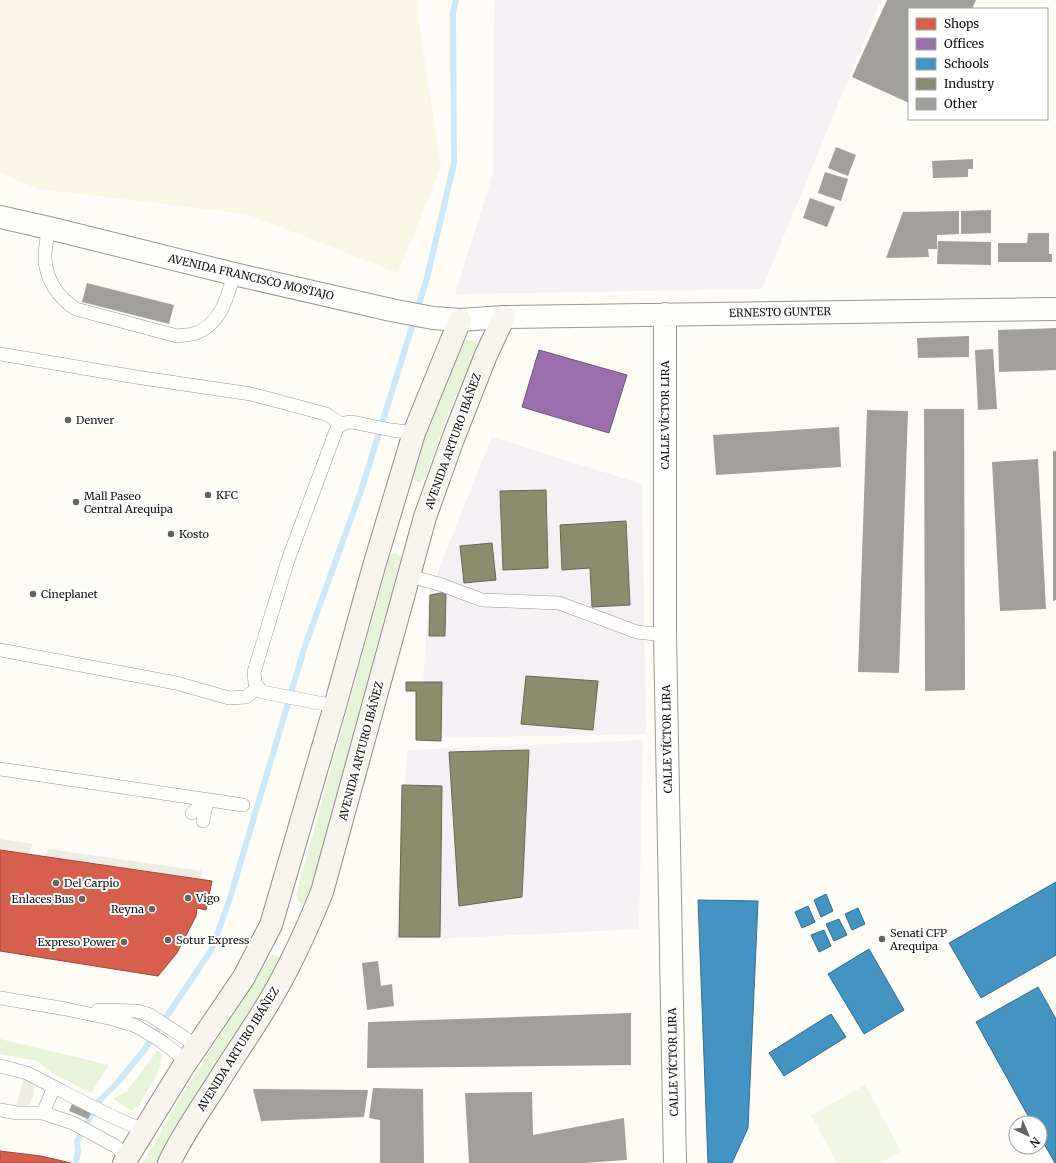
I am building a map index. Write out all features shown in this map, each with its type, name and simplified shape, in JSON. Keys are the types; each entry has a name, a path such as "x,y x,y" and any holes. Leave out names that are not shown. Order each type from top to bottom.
{"main road":[{"name":"AVENIDA ARTURO IBÁÑEZ","path":"169,1163 174,1151 189,1126 214,1089 276,989 304,936 322,892 425,517 453,439 486,355 504,317"},
{"path":"126,1160 143,1130 192,1053 244,977 271,925 374,566 414,433 460,320"},
{"path":"391,510 425,517"},
{"path":"271,925 304,936"}],"street":[{"name":"AVENIDA FRANCISCO MOSTAJO","path":"0,217 234,274 391,310 433,318 460,320 504,317"},
{"name":"ERNESTO GUNTER","path":"504,317 1056,309"},
{"name":"CALLE VÍCTOR LIRA","path":"666,314 665,635 674,1163"}],"lane":[{"path":"49,228 45,257 46,269 56,291 70,305 76,309 177,336 192,334 204,329 214,321 227,300 234,274"},
{"path":"0,354 136,377 251,394 326,414 347,423 414,433"},
{"path":"260,690 255,683 254,672 288,560 336,428 347,423"},
{"path":"409,576 438,584 482,600 559,604 637,632 665,635"},
{"path":"0,650 176,683 229,698 246,697 260,690 335,706"},
{"path":"0,769 243,805"},
{"path":"192,813 207,800"},
{"path":"203,821 207,800"},
{"path":"0,998 66,1009 131,1024 142,1028 162,1041 192,1053"},
{"path":"66,1009 137,1011 150,1015 169,1028 192,1053"},
{"path":"0,1066 26,1073 82,1102 143,1130"},
{"path":"43,1113 54,1087"},
{"path":"0,1110 17,1113 43,1113 73,1123 115,1146 126,1160"}],"shaded area":[{"path":"0,0 419,0 418,16 441,167 398,273 246,214 39,189 0,173"},
{"path":"494,0 881,0 762,289 455,294 493,173"},
{"path":"492,437 642,484 646,734 420,738 428,597"},
{"path":"643,740 639,929 395,941 407,750"},
{"path":"0,839 33,844 28,854 0,850"},
{"path":"49,849 202,871 201,879 43,857"},
{"path":"24,1077 33,1083 34,1095 30,1103 24,1108 16,1106"}],"green space":[{"path":"469,340 477,343 476,351 449,411 425,478 419,482 416,481 410,476 416,459 463,344"},
{"path":"395,553 401,556 403,561 310,899 307,903 302,904 298,901 296,895 390,555"},
{"path":"272,954 285,960 160,1163 143,1163 178,1101"},
{"path":"0,1039 109,1065 91,1093 52,1073 38,1061 0,1054"},
{"path":"158,1050 162,1056 160,1067 139,1105 133,1110 130,1110 113,1099 127,1091"},
{"path":"865,1085 901,1151 880,1163 837,1163 811,1115"}],"building: Shops":[{"path":"0,850 212,881 206,910 197,908 196,916 177,953 158,976 0,951"},
{"path":"0,1151 41,1156 71,1163 0,1163"}],"building: Offices":[{"path":"539,350 627,375 609,433 522,407"}],"building: Schools":[{"path":"1056,882 1056,955 981,998 949,943"},
{"path":"826,894 833,911 821,917 814,900"},
{"path":"698,900 758,901 748,1128 732,1163 708,1163"},
{"path":"808,906 815,922 802,928 795,912"},
{"path":"858,908 865,924 852,930 845,914"},
{"path":"839,919 847,935 834,941 826,924"},
{"path":"824,930 831,946 819,952 811,935"},
{"path":"869,949 904,1010 864,1034 828,974"},
{"path":"1038,987 1056,1019 1056,1163 1048,1151 1048,1115 1028,1115 976,1022"},
{"path":"831,1014 846,1037 784,1076 769,1053"}],"building: Industry":[{"path":"546,490 548,568 503,570 500,491"},
{"path":"626,521 630,605 592,607 590,568 562,570 560,525"},
{"path":"492,543 496,580 464,583 460,546"},
{"path":"446,592 445,636 429,636 430,595"},
{"path":"526,676 598,681 593,730 521,724"},
{"path":"406,682 442,682 441,741 416,740 416,691 406,691"},
{"path":"529,750 522,897 459,906 449,752"},
{"path":"402,785 442,786 440,937 399,937"}],"building: Other":[{"path":"887,0 976,0 972,8 908,8 908,103 852,77"},
{"path":"836,147 856,155 848,176 828,168"},
{"path":"973,159 973,169 968,169 968,177 933,178 932,161"},
{"path":"825,172 848,179 841,201 818,193"},
{"path":"810,198 835,207 827,227 803,218"},
{"path":"991,210 991,233 961,234 961,211"},
{"path":"959,211 959,234 937,235 937,249 928,249 929,257 886,258 903,212"},
{"path":"1028,233 1049,233 1049,254 1052,254 1052,262 998,262 998,243 1027,243"},
{"path":"938,241 991,242 991,265 937,264"},
{"path":"87,283 174,305 169,324 82,302"},
{"path":"1056,328 1056,370 999,372 998,330"},
{"path":"969,336 969,357 918,358 917,338"},
{"path":"993,349 997,409 978,410 975,350"},
{"path":"924,409 964,409 965,690 925,691"},
{"path":"867,410 908,411 899,673 858,672"},
{"path":"839,427 841,467 716,475 713,435"},
{"path":"1053,451 1056,451 1056,600 1053,601"},
{"path":"1038,459 1046,609 1000,611 992,462"},
{"path":"378,961 381,986 392,984 394,1006 367,1010 362,963"},
{"path":"631,1013 631,1065 367,1068 368,1022"},
{"path":"373,1088 423,1089 424,1163 380,1163 380,1120 369,1118"},
{"path":"253,1089 368,1090 364,1117 261,1121"},
{"path":"532,1092 533,1135 624,1118 627,1160 584,1163 469,1163 465,1093"},
{"path":"72,1104 91,1113 88,1119 69,1111"}],"waterway":[{"path":"76,1163 78,1151 77,1141 99,1101 119,1081 144,1050 212,949 230,898 305,646 362,488 427,278 454,163 453,13 456,0"}],"place":[{"name":"Denver","path":"68,420"},
{"name":"KFC","path":"208,495"},
{"name":"Mall Paseo Central Arequipa","path":"76,502"},
{"name":"Kosto","path":"171,534"},
{"name":"Cineplanet","path":"33,594"},
{"name":"Del Carpio","path":"56,883"},
{"name":"Vigo","path":"188,898"},
{"name":"Enlaces Bus","path":"82,899"},
{"name":"Reyna","path":"152,909"},
{"name":"Senati CFP Arequipa","path":"882,939"},
{"name":"Sotur Express","path":"168,940"},
{"name":"Expreso Power","path":"124,942"}]}
